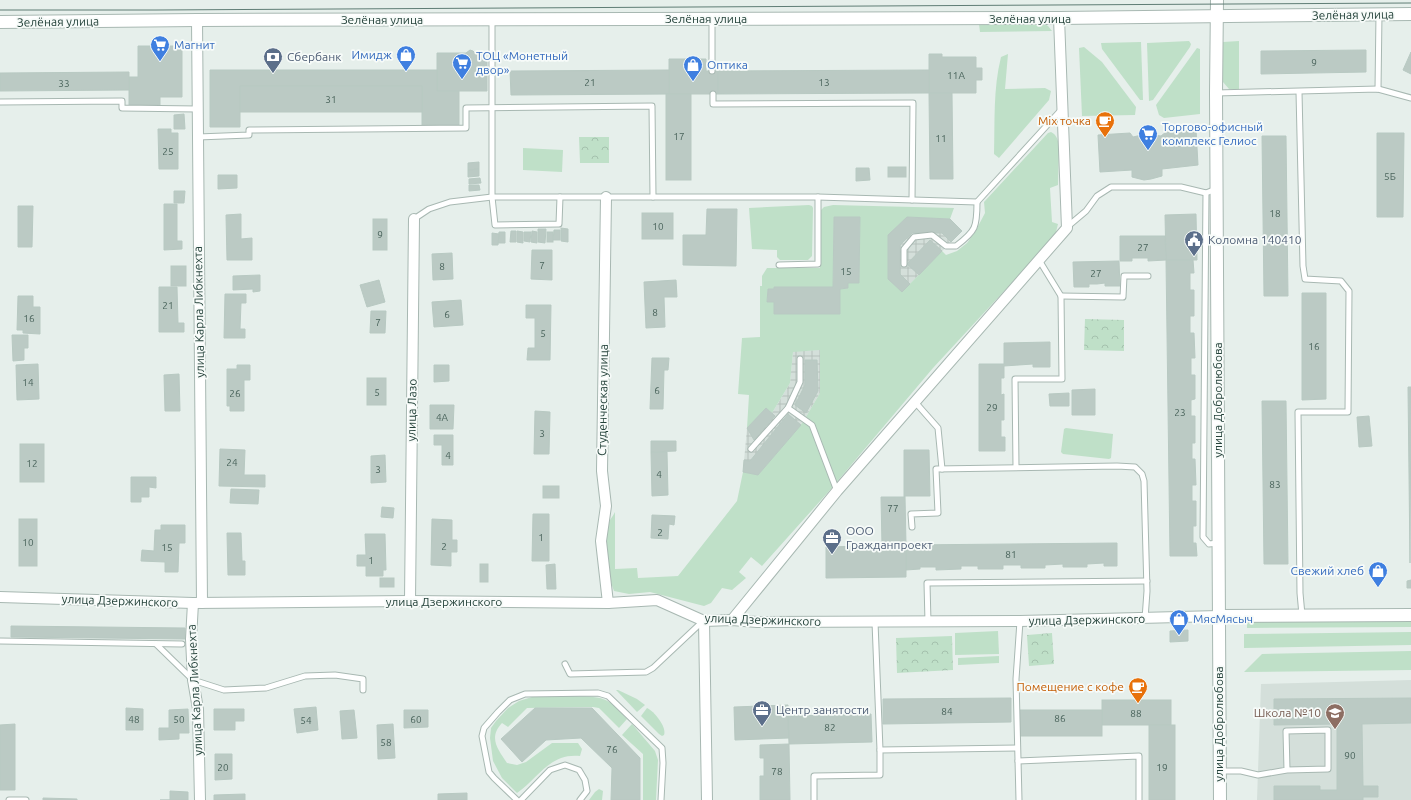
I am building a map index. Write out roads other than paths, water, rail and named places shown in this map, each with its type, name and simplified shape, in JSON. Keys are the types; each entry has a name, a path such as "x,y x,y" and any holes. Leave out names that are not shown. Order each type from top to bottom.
{"street":[{"name":"улица Добролюбова","path":"1217,0 1216,93 1211,191 1218,543 1220,800"},
{"name":"Зелёная улица","path":"0,22 197,20 712,20 1411,14"},
{"path":"732,620 837,491 1067,228 1061,110 1059,18"},
{"name":"улица Карла Либкнехта","path":"197,20 198,603 190,639 193,680 198,709 200,800"},
{"name":"Студенческая улица","path":"606,197 602,471 606,506 600,541 608,603"},
{"name":"улица Лазо","path":"410,601 414,219"},
{"name":"улица Дзержинского","path":"0,597 198,603 410,601 608,603 657,600 704,621 732,620 757,622 928,622 1145,619 1219,616 1411,615"},
{"path":"704,621 705,770 707,800"}],"lane":[{"path":"1378,89 1379,14"},
{"path":"492,20 492,197 495,225 559,224 560,197"},
{"path":"712,20 712,71"},
{"path":"1216,93 1378,89 1411,98"},
{"path":"1299,92 1303,266 1305,279 1341,281 1349,291 1348,412 1298,412 1300,593 1302,616"},
{"path":"713,94 713,104 913,103 912,200"},
{"path":"0,102 122,101 122,108 197,109"},
{"path":"198,137 249,135 249,130 466,128 466,108 652,106 653,197"},
{"path":"904,264 904,249 914,237 932,235 946,246 956,246 970,235 977,219 977,202 1061,110"},
{"path":"1067,228 1086,211 1097,196 1111,187 1181,187 1211,191"},
{"path":"414,219 429,209 450,202 492,197 818,197 977,202"},
{"path":"778,264 818,264 818,197"},
{"path":"1016,467 1015,379 1062,379 1061,296 1039,260"},
{"path":"1061,296 1123,297 1124,276 1148,276"},
{"path":"751,449 788,408 800,382 800,359"},
{"path":"915,402 938,428 942,469"},
{"path":"788,408 812,425 837,491"},
{"path":"912,527 911,514 938,513 936,469 1135,467 1139,470 1144,481 1147,581 1145,619"},
{"path":"928,622 927,583 1147,581"},
{"path":"565,664 570,674 646,672 653,668 704,621"},
{"path":"1019,800 1016,679 1020,621"},
{"path":"814,800 814,776 880,775 875,622"},
{"path":"0,642 182,644"},
{"path":"156,644 193,680 224,690 266,688 305,676 335,675 363,679 363,690"},
{"path":"517,800 494,778 490,772 482,736 484,728 510,700 525,694 598,693 608,696 662,748 663,763 661,800"},
{"path":"1219,771 1241,771 1258,775 1287,770 1328,769 1328,730 1286,731 1287,770"},
{"path":"880,750 1017,748"},
{"path":"1018,761 1138,756 1139,800"},
{"path":"521,800 550,770 565,765 578,770 586,780 587,791 580,800"},
{"path":"9,800 26,800"}],"tram line":[{"path":"0,10 1411,3"}],"place":[{"name":"Магнит","path":"160,62"},
{"name":"Имидж","path":"406,72"},
{"name":"Сбербанк","path":"273,74"},
{"name":"ТОЦ «Монетный двор»","path":"462,80"},
{"name":"Оптика","path":"693,82"},
{"name":"Mix точка","path":"1105,138"},
{"name":"Торгово-офисный комплекс Гелиос","path":"1148,151"},
{"name":"Коломна 140410","path":"1194,257"},
{"name":"ООО Гражданпроект","path":"832,555"},
{"name":"Свежий хлеб","path":"1378,588"},
{"name":"МясМясыч","path":"1179,636"},
{"name":"Помещение с кофе","path":"1138,704"},
{"name":"Центр занятости","path":"762,727"},
{"name":"Школа №10","path":"1335,730"}]}
